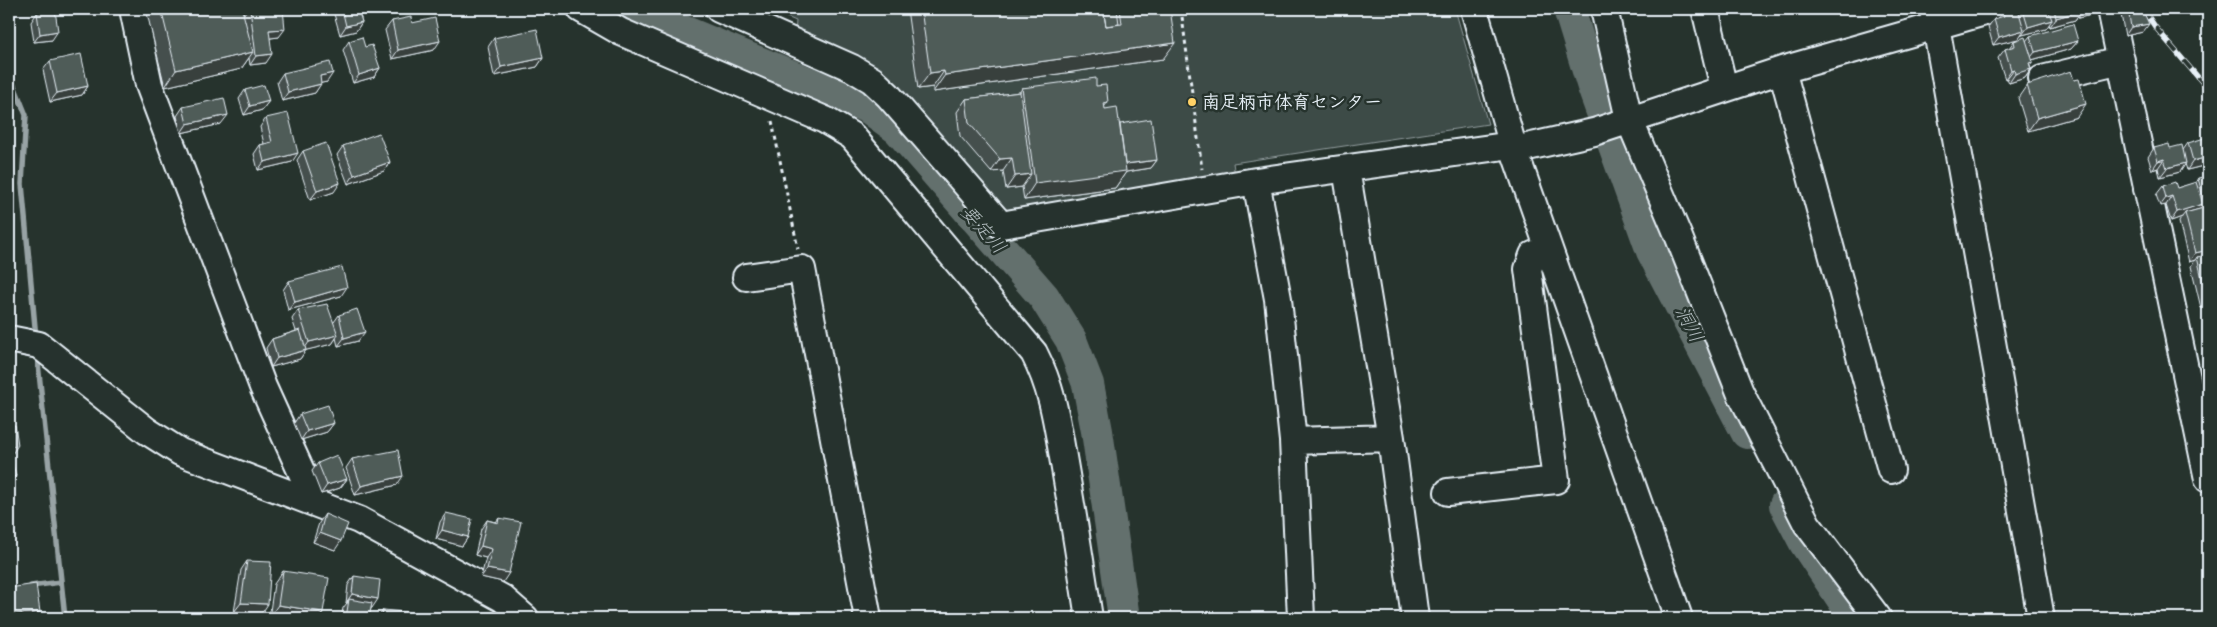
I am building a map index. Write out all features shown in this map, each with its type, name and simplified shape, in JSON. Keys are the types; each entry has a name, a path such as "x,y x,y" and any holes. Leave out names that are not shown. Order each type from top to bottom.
{"street":[{"path":"132,9 149,85 260,378 315,502"},
{"path":"581,9 621,32 825,120 852,136 1034,353 1046,376 1052,397 1089,618"},
{"path":"719,9 852,68 872,80 888,95 1001,225 1256,181 1513,147 1594,132 1935,17 1996,9"},
{"path":"1474,9 1513,147 1678,618"},
{"path":"1604,9 1625,120 1678,235 1740,392 1806,524 1878,618"},
{"path":"1704,9 1724,88"},
{"path":"2110,9 2208,479"},
{"path":"1935,17 2041,618"},
{"path":"2042,79 2121,60"},
{"path":"1782,70 1891,470"},
{"path":"1346,169 1391,438 1415,618"},
{"path":"2147,189 2208,170"},
{"path":"1256,181 1278,300 1293,441 1301,618"},
{"path":"1448,492 1556,480 1528,269 1533,255 1548,249"},
{"path":"746,277 802,270 868,618"},
{"path":"11,339 39,345 147,431 180,452 359,520 494,594 525,618"},
{"path":"1293,441 1391,438"}],"path":[{"path":"1181,9 1204,190"},
{"path":"767,95 802,270"}],"shaded area":[{"name":"南足柄市体育センター","path":"768,9 1455,9 1488,124 1233,163 1235,175 997,213 884,79 795,36 796,21"}],"building":[{"path":"161,9 242,9 253,52 176,70"},
{"path":"250,9 283,9 285,29 269,30 272,54 256,56"},
{"path":"342,9 358,9 362,22 346,26"},
{"path":"921,9 1103,9 1106,26 1122,24 1120,9 1170,9 1175,43 945,75 944,71 930,73"},
{"path":"1103,9 1117,9 1119,24 1106,26"},
{"path":"2018,9 2024,30 1999,37 1994,19 2004,16 2003,11"},
{"path":"2048,9 2052,20 2028,27 2023,10"},
{"path":"2054,9 2081,9 2081,11 2056,18"},
{"path":"2128,9 2142,9 2149,24 2131,27"},
{"path":"55,10 58,31 40,34 37,13"},
{"path":"411,17 412,23 435,18 440,41 398,50 392,21"},
{"path":"2073,24 2078,41 2035,52 2030,36"},
{"path":"537,29 543,58 501,67 494,38"},
{"path":"362,37 365,47 372,45 380,68 359,75 349,41"},
{"path":"2025,37 2033,62 2029,63 2031,69 2015,74 2014,69 2011,70 2005,49 2015,46 2014,41"},
{"path":"81,54 88,86 57,93 50,61"},
{"path":"330,62 333,73 320,76 321,84 288,92 283,73"},
{"path":"2071,71 2074,80 2079,79 2086,104 2037,118 2027,85"},
{"path":"1096,78 1096,86 1106,85 1108,102 1104,103 1105,109 1117,107 1126,171 1035,183 1022,88"},
{"path":"264,85 269,101 250,106 245,90"},
{"path":"1020,92 1031,174 1015,176 1012,158 1000,159 969,123 966,99"},
{"path":"224,98 228,115 187,124 183,107"},
{"path":"288,113 298,153 264,162 260,145 272,142 266,118"},
{"path":"1151,119 1157,160 1125,164 1120,124"},
{"path":"379,133 390,162 354,175 343,146"},
{"path":"2208,137 2208,157 2193,161 2188,143"},
{"path":"326,143 340,183 317,191 303,151"},
{"path":"2169,144 2170,148 2182,145 2186,163 2167,168 2164,159 2158,161 2154,148"},
{"path":"2208,176 2208,200 2204,201 2198,178"},
{"path":"2175,182 2177,188 2196,182 2203,204 2177,212 2172,196 2166,198 2163,186"},
{"path":"2207,207 2208,250 2195,253 2185,213"},
{"path":"2208,255 2208,299 2207,300 2197,257"},
{"path":"342,267 347,287 295,302 289,281"},
{"path":"327,304 338,335 309,342 298,310"},
{"path":"357,309 365,332 344,338 339,315"},
{"path":"300,330 306,350 277,358 272,339"},
{"path":"328,405 334,423 307,431 300,414"},
{"path":"15,425 18,445 9,447 9,426"},
{"path":"398,450 403,476 361,486 352,459"},
{"path":"9,454 16,476 9,478"},
{"path":"337,455 347,479 327,485 318,463"},
{"path":"446,513 472,519 468,537 442,530"},
{"path":"325,514 348,524 341,541 320,533"},
{"path":"499,518 521,522 509,573 487,569 492,549 481,546 487,520 498,523"},
{"path":"247,561 271,562 268,604 241,603"},
{"path":"283,571 329,578 323,612 278,605"},
{"path":"354,576 380,580 378,599 352,594"},
{"path":"36,584 40,612 9,615 9,588"},
{"path":"349,599 372,603 369,618 346,618"},
{"path":"383,610 426,614 426,618 382,618"}],"waterway":[{"name":"要定川","path":"630,9 869,108 898,129 1044,297 1071,340 1088,384 1097,431 1124,618"},
{"name":"洞川","path":"1569,9 1593,87 1652,251 1747,433"},
{"path":"9,73 26,115 22,184 36,338"},
{"path":"37,354 65,618"},
{"name":"洞川","path":"1785,505 1805,543 1855,618"},
{"path":"31,586 61,582"}],"railway":[{"path":"2143,9 2156,28 2208,89"}],"place":[{"name":"南足柄市体育センター","path":"1192,102"}]}
